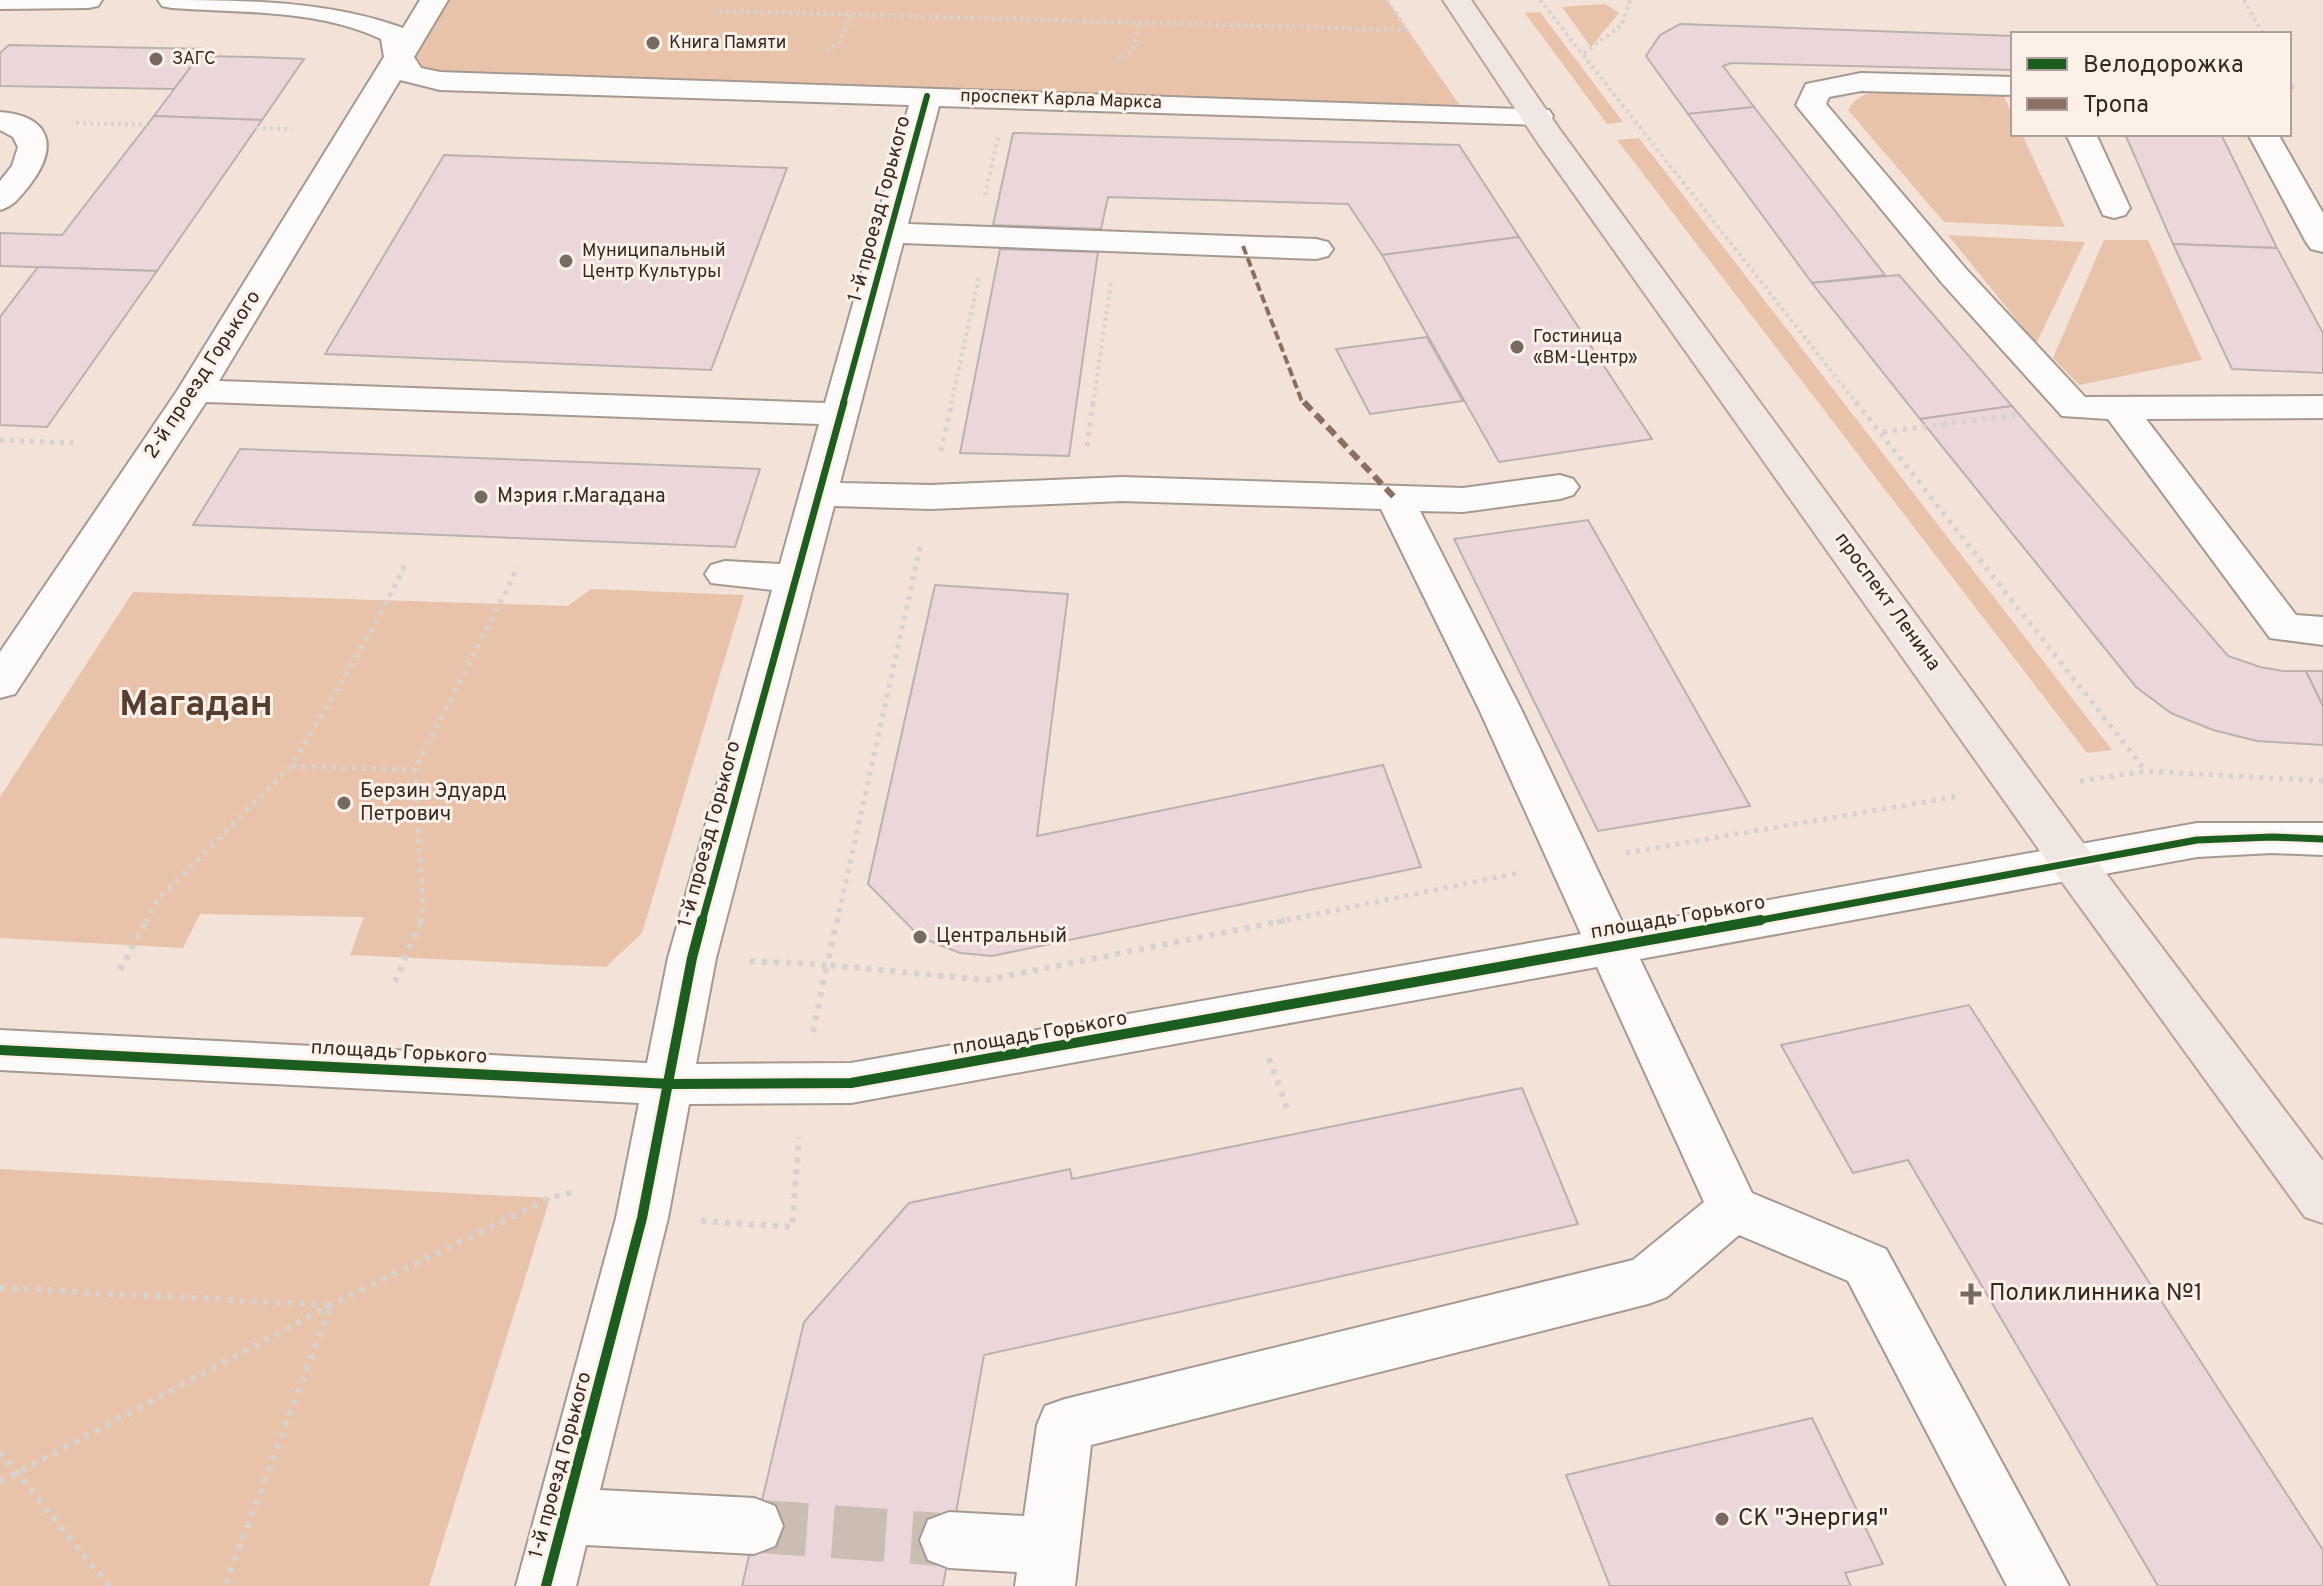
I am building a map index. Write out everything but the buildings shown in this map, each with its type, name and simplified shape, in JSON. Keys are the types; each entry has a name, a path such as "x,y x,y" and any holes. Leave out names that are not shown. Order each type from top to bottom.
{"main road":[{"name":"проспект Ленина","path":"1457,0 1549,136 2073,863 2323,1201"}],"street":[{"path":"0,14 11,0"},
{"path":"0,1 88,0"},
{"path":"172,0 329,14 368,21 395,35 398,61"},
{"path":"398,61 434,0"},
{"name":"проспект Карла Маркса","path":"398,61 416,76 440,81 1538,116"},
{"name":"2-й проезд Горького","path":"0,684 195,391 398,61"},
{"path":"2011,86 1861,82 1817,90 1811,105 1954,276 2075,408 2323,407"},
{"name":"1-й проезд Горького","path":"546,1586 642,1218 692,958 927,96"},
{"path":"0,121 8,121 27,131 33,142 33,157 0,200"},
{"path":"2082,136 2114,208"},
{"path":"2264,136 2323,242"},
{"path":"890,233 1316,249"},
{"path":"195,391 840,414"},
{"path":"2119,408 2284,628 2323,631"},
{"path":"818,494 931,497 1122,489 1463,500 1560,487"},
{"path":"1395,498 1500,709 1569,863 1733,1209 1867,1265 2039,1586"},
{"path":"725,574 796,578"},
{"name":"площадь Горького","path":"0,1050 670,1084 851,1083 2197,840 2272,837 2323,839"},
{"path":"949,1540 1048,1566 1065,1425 1648,1280 1733,1209"},
{"path":"564,1516 754,1526"}],"path":[{"path":"719,11 1297,24 1407,30 1387,0"},
{"path":"1540,0 2146,771"},
{"path":"1584,53 1622,25 1630,0"},
{"path":"2244,0 2262,32"},
{"path":"256,128 292,129"},
{"path":"1081,491 1117,241"},
{"path":"1882,432 2075,408"},
{"path":"0,440 73,443"},
{"path":"120,970 157,901 291,766 370,634 406,564"},
{"path":"395,982 423,914 415,770 518,567"},
{"path":"291,766 415,770"},
{"path":"792,1227 803,1085 827,965 986,980 1569,863 1942,798 2023,790 2146,771 2323,781"},
{"path":"0,1482 331,1305 550,1198 576,1191"},
{"path":"0,1288 331,1305"},
{"path":"225,1586 331,1305"},
{"path":"0,1452 109,1586"}],"shaded area":[{"path":"434,0 1387,0 1465,113 440,81 406,70"},
{"path":"1605,4 1619,13 1591,47 1562,7"},
{"path":"1540,12 1623,122 1607,124 1525,13"},
{"path":"1879,92 2003,94 2011,112 2011,136 2023,136 2065,227 1944,222 1848,110 1859,98"},
{"path":"1639,138 2112,750 2087,753 1617,140"},
{"path":"1948,235 2085,242 2036,344"},
{"path":"2104,240 2148,240 2202,360 2079,385 2053,358"},
{"path":"591,589 744,595 642,933 606,967 350,955 364,917 200,914 183,948 0,938 0,797 133,592 568,606"},
{"path":"0,1169 550,1198 429,1586 0,1586"}],"tunnel":[{"path":"754,1526 949,1540"}],"marked path":[{"path":"1243,246 1301,399 1395,498"}],"cycle path":[{"path":"546,1586 642,1218 692,958 927,96"},
{"path":"0,1050 670,1084 851,1083 2197,840 2272,837 2323,839"}],"place":[{"name":"Книга Памяти","path":"653,43"},
{"name":"ЗАГС","path":"156,59"},
{"name":"Муниципальный Центр Культуры","path":"566,261"},
{"name":"Гостиница «ВМ-Центр»","path":"1517,347"},
{"name":"Мэрия г.Магадана","path":"481,497"},
{"name":"Берзин Эдуард Петрович","path":"344,803"},
{"name":"Центральный","path":"920,937"},
{"name":"Поликлинника №1","path":"1971,1294"},
{"name":"СК \"Энергия\"","path":"1722,1519"}],"district":[{"name":"Магадан","path":"196,706"}]}
